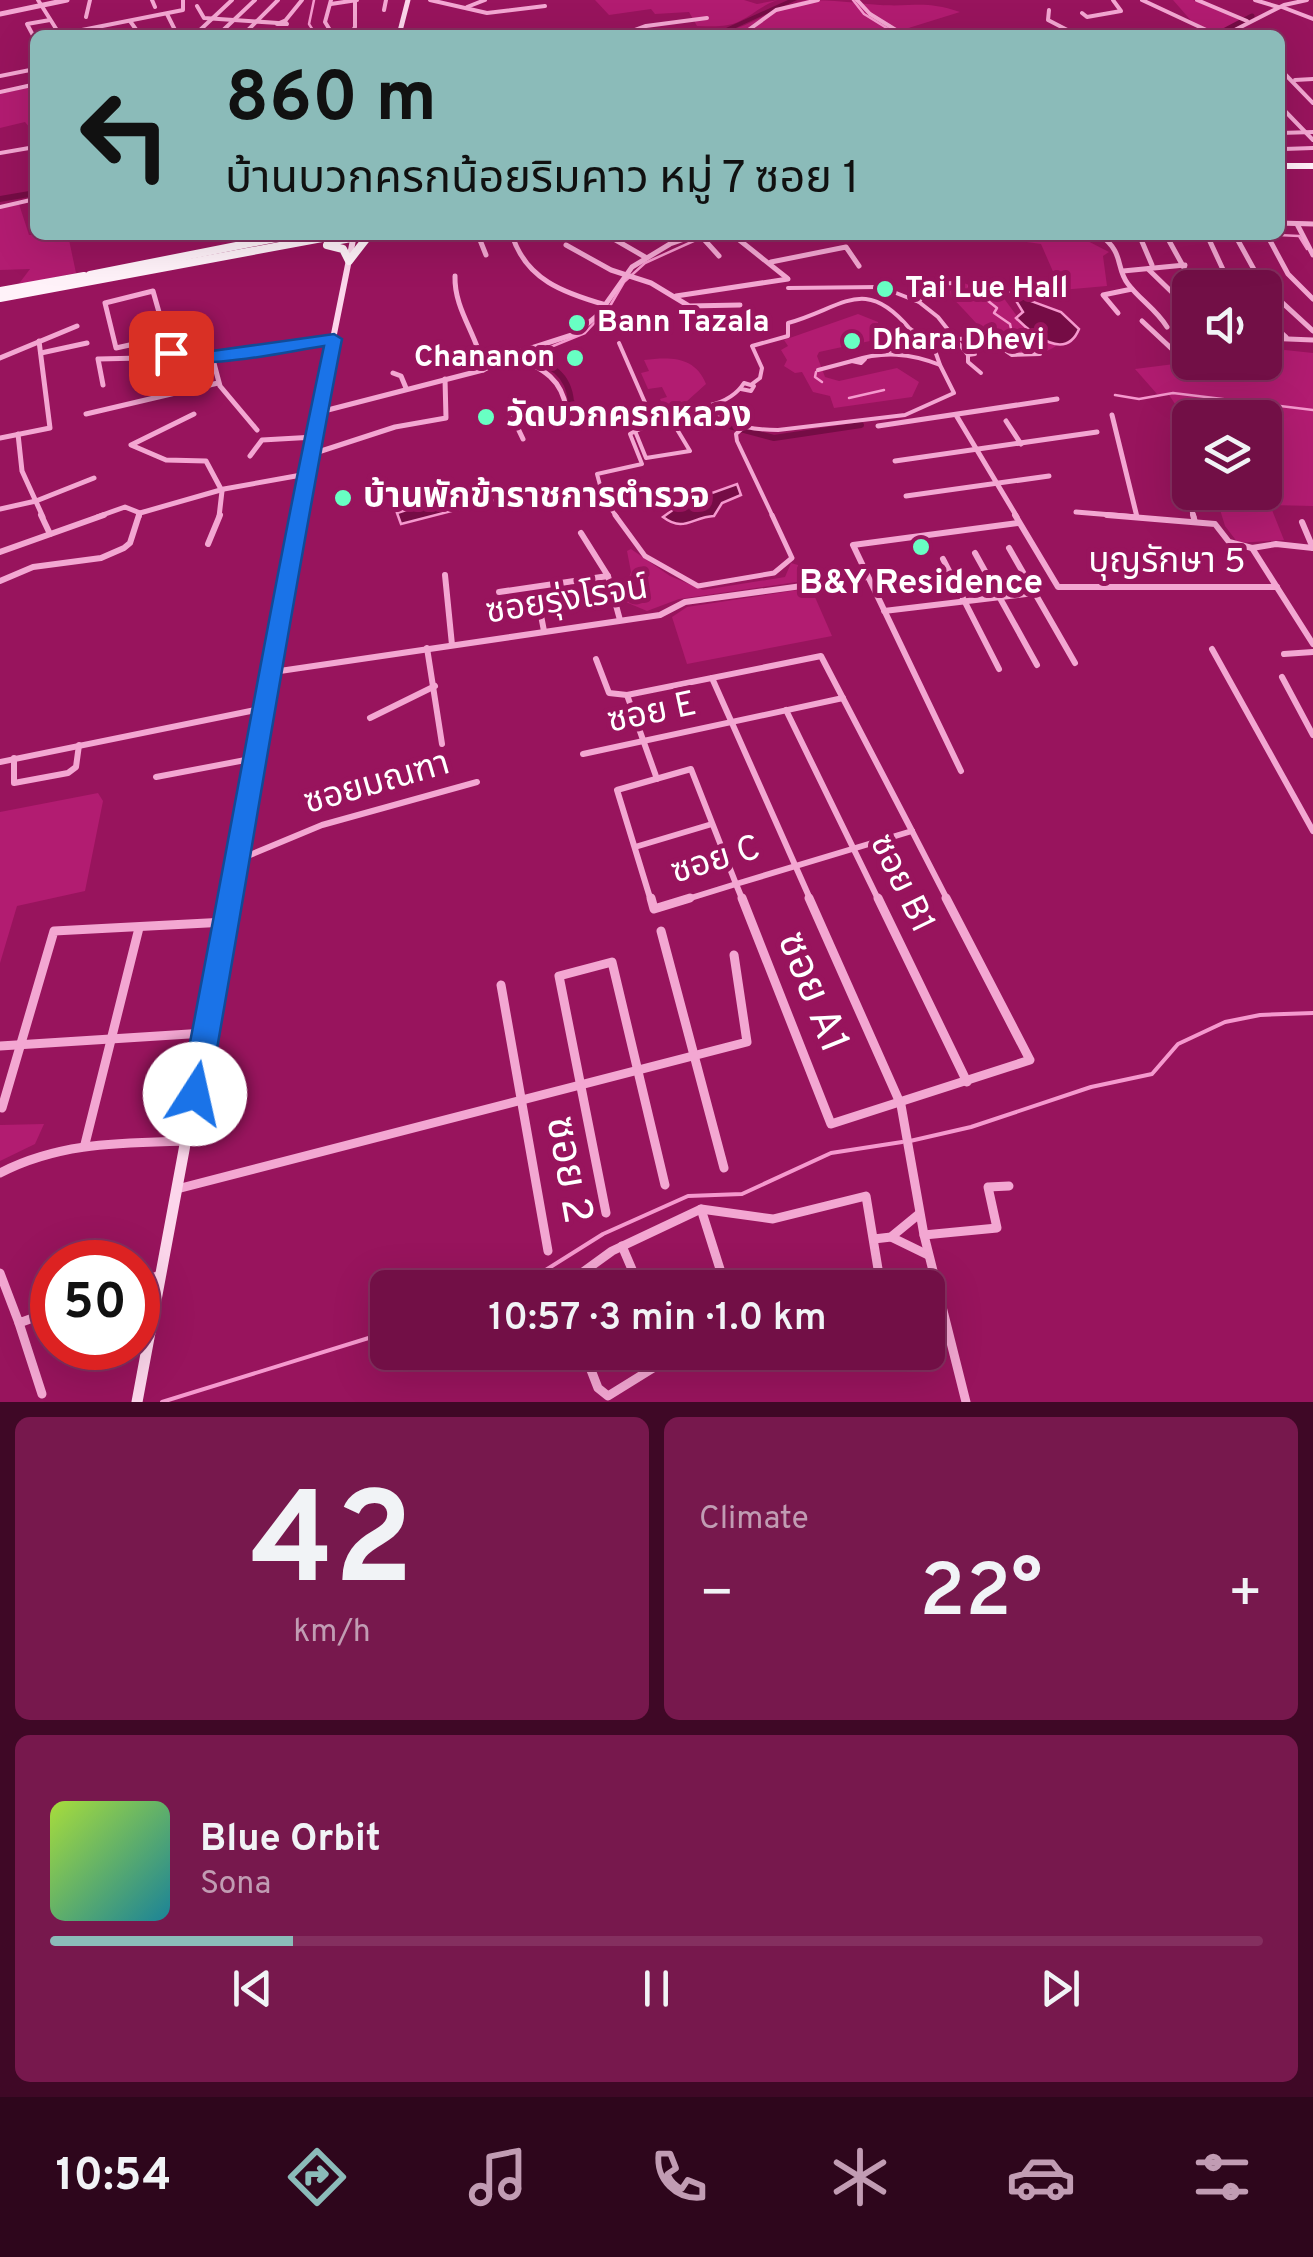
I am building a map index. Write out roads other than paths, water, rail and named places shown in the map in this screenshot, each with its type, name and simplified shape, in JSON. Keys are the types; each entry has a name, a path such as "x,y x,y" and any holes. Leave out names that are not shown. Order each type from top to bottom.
{"main road":[{"path":"400,30 408,0"},
{"path":"1285,164 1313,163"},
{"path":"91,278 267,240"},
{"path":"0,295 290,240"},
{"path":"91,278 323,240"},
{"path":"91,278 329,240"},
{"path":"137,1402 274,672 287,569 353,240"},
{"path":"349,261 365,240"},
{"path":"314,245 343,249 349,261"}],"street":[{"path":"0,14 66,0"},
{"path":"86,17 90,0"},
{"path":"152,0 155,7"},
{"path":"82,30 183,10 182,0"},
{"path":"200,30 232,0"},
{"path":"223,30 255,0"},
{"path":"248,30 278,0"},
{"path":"276,30 302,0"},
{"path":"330,30 325,22 331,2 356,0 354,30"},
{"path":"384,10 386,0"},
{"path":"430,0 487,13 545,6"},
{"path":"466,8 485,0"},
{"path":"512,0 518,12"},
{"path":"746,30 776,10 818,0"},
{"path":"857,0 870,14 896,30"},
{"path":"1082,12 1086,17 1122,11 1112,0"},
{"path":"1142,0 1206,30"},
{"path":"1198,0 1248,22"},
{"path":"1255,0 1313,19"},
{"path":"1235,30 1280,7 1306,0"},
{"path":"39,4 57,30"},
{"path":"197,6 202,18 282,23 289,30"},
{"path":"1048,10 1048,20 1067,30"},
{"path":"11,22 12,12"},
{"path":"168,14 175,30"},
{"path":"636,30 707,18"},
{"path":"30,30 27,24 50,20"},
{"path":"130,21 136,30"},
{"path":"0,76 30,71"},
{"path":"1285,73 1313,102"},
{"path":"1285,78 1313,79"},
{"path":"0,92 30,85"},
{"path":"1285,111 1313,140"},
{"path":"1285,133 1313,132"},
{"path":"1285,146 1313,148"},
{"path":"0,153 30,148"},
{"path":"0,207 30,200"},
{"path":"1285,223 1313,224"},
{"path":"1297,224 1312,253"},
{"path":"480,240 486,254"},
{"path":"513,240 517,253 551,288 606,305"},
{"path":"616,240 646,257"},
{"path":"320,412 483,370 575,334 606,305 623,274 646,257 682,240"},
{"path":"699,240 719,256"},
{"path":"674,296 788,279 740,240"},
{"path":"841,240 858,266"},
{"path":"1109,240 1122,260 1122,271 1132,289 1158,312 1167,328"},
{"path":"1145,240 1150,267 1172,290"},
{"path":"1169,240 1186,270"},
{"path":"1209,240 1223,270"},
{"path":"1239,240 1262,284 1313,330"},
{"path":"1270,240 1288,274 1313,299"},
{"path":"566,245 689,306 740,305"},
{"path":"771,262 846,247"},
{"path":"1122,271 1184,264"},
{"path":"455,276 457,309 483,358 483,370"},
{"path":"919,302 930,284 955,283"},
{"path":"788,288 879,287"},
{"path":"1118,313 1103,296 1132,289"},
{"path":"167,337 116,348 105,303 153,291 167,337 171,353 188,356 334,339"},
{"path":"890,291 919,302 971,354 968,362 981,373"},
{"path":"649,411 710,405 742,389 753,390 752,384 760,378 762,368 752,346 788,336 788,322 820,314 839,301 876,300 891,306 910,329 932,342 954,393 938,396 920,411 870,422 854,420 801,428 757,430 716,416 710,405"},
{"path":"1142,321 1172,349"},
{"path":"0,358 77,326"},
{"path":"888,352 910,329"},
{"path":"1282,333 1287,338"},
{"path":"932,342 987,338 1012,355 1040,354"},
{"path":"1282,338 1313,340"},
{"path":"0,438 50,428 40,341"},
{"path":"41,353 87,343"},
{"path":"619,343 653,422"},
{"path":"483,358 502,352 516,354 553,376 562,386 566,408"},
{"path":"818,370 852,360 861,363 888,352 940,365"},
{"path":"103,385 98,359 181,360 188,356"},
{"path":"212,356 210,369 218,383 257,430"},
{"path":"393,372 401,376 406,388"},
{"path":"312,454 405,424 446,418 445,379"},
{"path":"86,414 218,383"},
{"path":"878,426 1058,399"},
{"path":"523,439 515,416 566,408 602,413 605,421"},
{"path":"194,414 131,444 166,460 206,461 218,472 224,489 221,519 208,544"},
{"path":"956,415 1018,523 854,544 961,771"},
{"path":"1112,415 1137,517"},
{"path":"1006,421 1021,444"},
{"path":"635,431 646,458 690,451 680,428 653,422 635,431 630,434 642,464 597,474 604,500 645,556 684,580 710,587 774,573 792,558 736,434 745,426"},
{"path":"895,461 1097,432"},
{"path":"18,434 22,472 50,534"},
{"path":"250,456 262,440 315,437"},
{"path":"0,552 124,508 140,512 224,489 308,474"},
{"path":"906,496 1049,476"},
{"path":"0,509 36,502 94,478"},
{"path":"1191,510 1194,522"},
{"path":"0,582 33,566 102,558 124,548 130,543 140,512"},
{"path":"1076,512 1215,524 1229,542 1252,548 1276,544 1313,548 1302,522"},
{"name":"บุญรักษา 5","path":"1018,523 1058,587 1278,587"},
{"path":"581,533 608,576 620,620"},
{"path":"1009,548 1075,664"},
{"path":"1252,548 1313,644"},
{"path":"975,553 1037,665"},
{"path":"943,559 999,669"},
{"path":"445,574 452,645"},
{"path":"500,592 608,576"},
{"name":"ซอยรุ่งโรจน์","path":"274,672 660,615 685,602 867,577"},
{"path":"884,611 1034,594"},
{"path":"538,600 544,631"},
{"path":"428,648 442,744"},
{"path":"1212,649 1313,830"},
{"path":"1284,654 1313,652"},
{"path":"596,660 609,694 628,695 821,656 1030,1060 900,1105"},
{"path":"1282,677 1313,735"},
{"path":"712,678 900,1105 928,1255 966,1402"},
{"path":"370,718 435,686"},
{"path":"628,695 657,779 617,790 635,847 712,824"},
{"name":"ซอย E","path":"584,754 843,698"},
{"path":"0,762 266,708"},
{"name":"ซอย B1","path":"786,710 967,1082"},
{"path":"14,758 14,782 68,773 76,767 78,744"},
{"path":"156,777 257,758"},
{"name":"ซอย A1","path":"657,779 691,770 830,1124 900,1105"},
{"name":"ซอยมณฑา","path":"238,860 271,849 298,833 477,782"},
{"name":"ซอย C","path":"635,847 654,909 912,831"},
{"path":"2,1108 54,931 226,922"},
{"path":"85,1144 139,928"},
{"path":"660,932 724,1168"},
{"path":"176,1189 748,1042 734,954"},
{"path":"606,1212 559,976 612,962 665,1185"},
{"name":"ซอย 2","path":"501,986 548,1250"},
{"path":"0,1046 206,1033"},
{"path":"0,1173 24,1158 85,1144 186,1140"},
{"path":"924,1235 996,1228 988,1187 1009,1186"},
{"path":"587,1270 622,1246 701,1210 773,1219 866,1196 878,1270"},
{"path":"701,1210 720,1270"},
{"path":"891,1237 919,1214"},
{"path":"873,1239 891,1237 928,1255"},
{"path":"622,1246 632,1270"},
{"path":"0,1273 42,1394"},
{"path":"19,1323 30,1319"},
{"path":"591,1370 598,1388 608,1396 648,1370"}],"waterway":[{"path":"313,30 309,24 314,0"},
{"path":"727,30 794,0"},
{"path":"853,0 864,14 890,30"},
{"path":"1225,30 1252,16"},
{"path":"683,30 727,30"},
{"path":"0,199 30,194"},
{"path":"1285,235 1299,236 1307,249"},
{"path":"526,357 585,333 610,306 624,282 645,263 696,240"},
{"path":"969,286 997,308 994,313 1010,324 1012,333"},
{"path":"524,357 556,371 566,384 571,402 581,409"},
{"path":"816,372 815,377 822,382"},
{"path":"849,398 884,390"},
{"path":"1115,395 1139,399 1173,393 1313,410"},
{"path":"596,411 639,419 707,415 718,423 774,438 861,425"},
{"path":"910,1141 971,1127 1091,1087 1152,1074 1178,1044 1225,1022 1260,1015 1313,1013"},
{"path":"546,1270 603,1234 688,1196 742,1194 831,1153 902,1142"},
{"path":"162,1402 370,1338"}],"place":[{"name":"Tai Lue Hall","path":"885,289"},
{"name":"Bann Tazala","path":"577,323"},
{"name":"Dhara Dhevi","path":"852,341"},
{"name":"Chananon","path":"575,358"},
{"name":"วัดบวกครกหลวง","path":"486,417"},
{"name":"บ้านพักข้าราชการตำรวจ","path":"343,498"},
{"name":"B&Y Residence","path":"921,547"}]}
